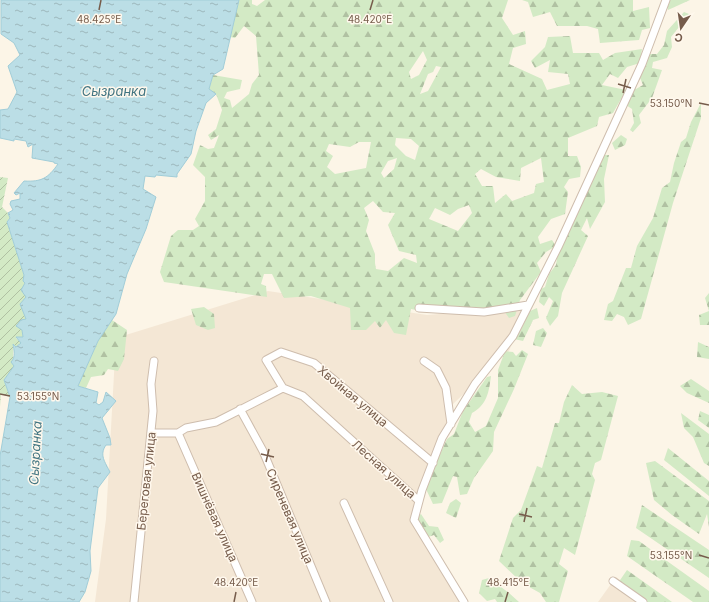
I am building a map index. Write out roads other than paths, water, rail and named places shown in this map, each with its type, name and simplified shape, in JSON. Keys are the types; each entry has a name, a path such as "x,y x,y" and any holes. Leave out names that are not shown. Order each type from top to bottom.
{"street":[{"path":"419,501 442,438 475,384 513,336 558,247 642,64 666,0"},
{"path":"419,308 484,312 528,305"},
{"name":"Хвойная улица","path":"283,388 266,360 281,352 314,363 433,463"},
{"name":"Береговая улица","path":"134,602 153,411 151,384 154,361"},
{"path":"424,361 437,370 446,388 451,424"},
{"path":"151,433 178,433 186,428 216,422 283,388"},
{"name":"Лесная улица","path":"283,388 303,396 419,501 414,520 464,602"},
{"name":"Сиреневая улица","path":"240,409 262,451 326,602"},
{"name":"Вишнёвая улица","path":"178,433 252,602"},
{"path":"344,503 389,602"},
{"path":"613,581 643,602"}],"water":[{"name":"Сызранка","path":"1,0 239,0 223,69 213,75 209,89 216,94 206,103 196,131 191,154 177,174 177,177 156,175 155,177 145,176 143,189 156,197 146,229 127,274 116,314 98,341 78,386 98,392 96,403 99,405 103,402 106,392 116,401 102,418 110,438 111,445 106,445 103,455 110,472 98,488 90,551 91,571 85,592 79,602 0,602 0,456 10,397 4,380 14,366 11,362 14,356 13,344 16,347 21,343 16,337 23,337 22,330 16,326 21,320 26,319 20,304 26,297 21,290 25,283 23,281 24,275 7,222 10,218 8,213 13,210 10,204 11,201 20,199 20,193 16,195 14,193 24,181 36,181 48,176 58,164 32,158 33,144 28,147 26,141 14,139 14,141 0,138 0,110 8,109 17,92 8,66 20,55 14,43 1,34"}]}
